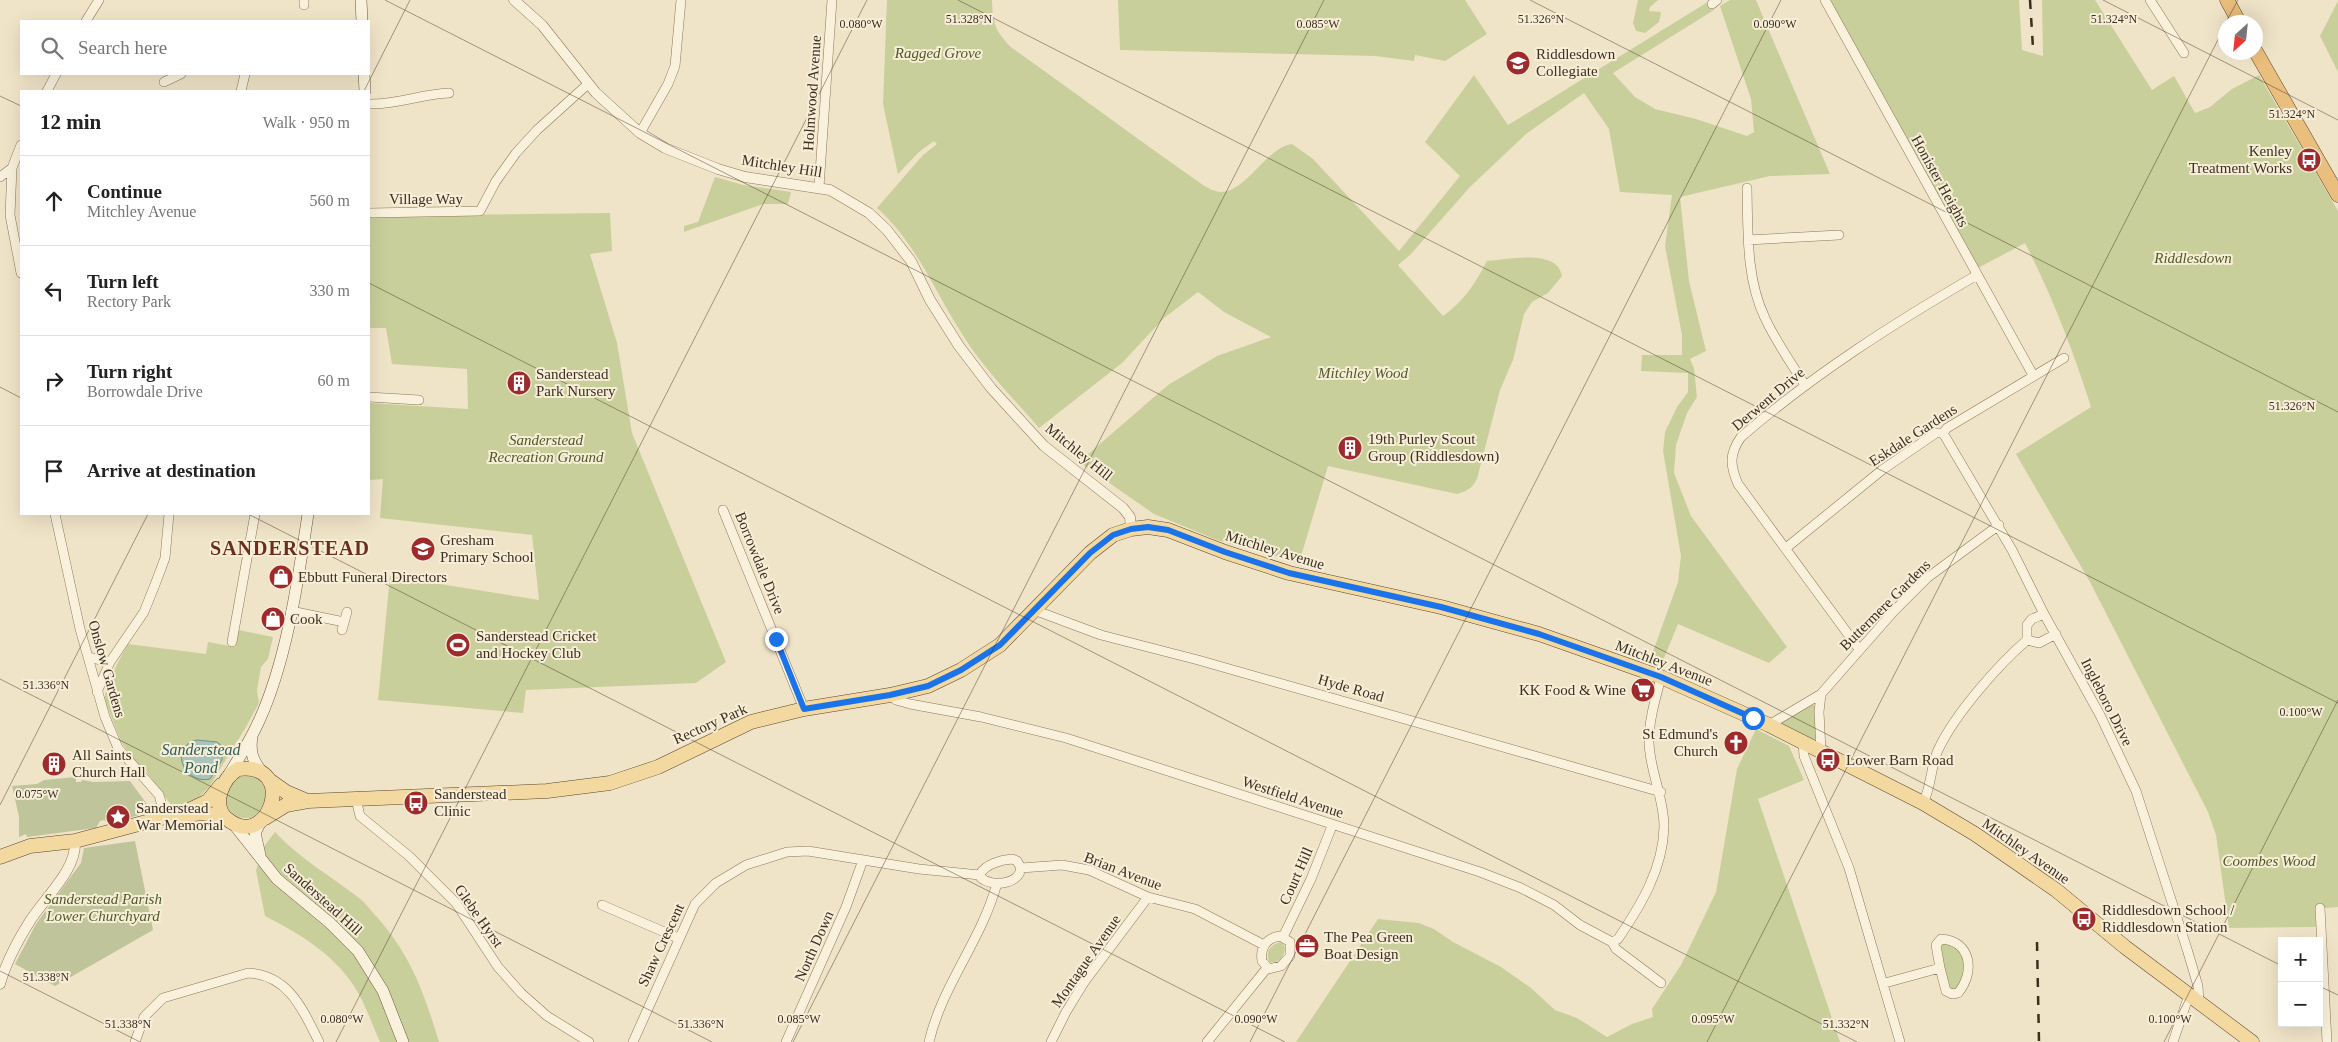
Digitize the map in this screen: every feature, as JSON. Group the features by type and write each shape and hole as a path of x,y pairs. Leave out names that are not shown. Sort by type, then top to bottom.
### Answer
{"highway":[{"path":"2225,2 2234,15"},
{"path":"2261,60 2338,195"}],"main road":[{"path":"361,0 362,20"},
{"path":"364,75 365,90"},
{"path":"0,857 30,846 75,842 171,816 208,801 226,778 253,733 277,672 291,611 308,515"},
{"name":"Mitchley Avenue","path":"1131,529 1148,527 1168,530 1225,552 1289,573 1441,607 1539,634 1661,677 1769,725 1923,803 2036,875 2125,947 2252,1042"},
{"name":"Rectory Park","path":"263,820 286,805 308,801 547,791 610,783 658,767 751,722 804,709 890,695 928,686 961,670 1000,645 1090,553 1113,535 1131,529"},
{"path":"171,816 203,813 247,825 263,820 272,805 273,788 251,754 253,733"},
{"path":"227,819 220,800 226,778 238,769 259,772 266,777"},
{"name":"Rectory Park","path":"266,777 286,792 308,801"},
{"name":"Sanderstead Hill","path":"227,819 241,832 261,861 277,879 330,923 358,951 382,991 404,1042"},
{"name":"Sanderstead Hill","path":"261,861 256,833 263,820"}],"street":[{"path":"87,20 100,0"},
{"name":"Mitchley Hill","path":"514,0 542,25 588,84 614,111 640,133 665,148 718,169 745,177 819,187 830,190 856,203 887,230 911,261 930,300 958,346 991,388 1044,446 1123,508 1130,517 1131,529"},
{"path":"640,133 668,84 675,66 681,0"},
{"name":"Holmwood Avenue","path":"819,187 832,0"},
{"name":"Honister Heights","path":"1825,0 2033,375"},
{"path":"2150,0 2184,53"},
{"path":"48,90 55,75"},
{"path":"164,82 179,75"},
{"path":"241,90 245,75"},
{"name":"Village Way","path":"370,213 471,213 482,209 496,181 516,154 537,130 588,84"},
{"path":"370,104 378,105 431,94 448,93"},
{"path":"20,148 12,168 10,215 20,268"},
{"path":"0,178 12,168"},
{"path":"1747,188 1750,262 1764,317 1805,385"},
{"path":"0,208 10,215"},
{"path":"1748,240 1839,235"},
{"name":"Derwent Drive","path":"1859,649 1738,484 1731,459 1741,437 1805,385 1920,308 1977,275"},
{"name":"Eskdale Gardens","path":"1786,548 1882,470 1936,433 1943,433 1947,428 2064,358"},
{"path":"370,397 419,400"},
{"name":"Ingleboro Drive","path":"1943,433 1999,525 2044,614 2100,715 2136,791 2193,967 2198,986 2194,999"},
{"name":"Borrowdale Drive","path":"723,510 804,709"},
{"name":"Onslow Gardens","path":"55,515 88,657 105,717 118,748 159,795 171,816"},
{"path":"98,692 110,662 144,612 164,558 169,515"},
{"path":"232,642 255,515"},
{"name":"Buttermere Gardens","path":"1769,725 1821,694 1859,649 1927,578 1999,525"},
{"name":"Hyde Road","path":"1034,610 1101,635 1198,660 1661,792"},
{"path":"291,611 343,626 346,612"},
{"path":"1923,803 1927,795 1931,768 1939,747 1958,718 1991,677 2027,640 2027,625 2032,619 2044,614"},
{"path":"2027,640 2039,643 2056,634"},
{"path":"88,657 110,662"},
{"path":"1612,942 1618,939 1629,923 1656,872 1662,849 1664,827 1661,792 1652,764 1649,740 1652,713 1661,677"},
{"path":"1821,694 1819,712 1821,750"},
{"name":"Westfield Avenue","path":"890,695 896,700 910,704 981,717 1066,738 1332,826 1435,856 1521,888 1554,905 1580,925 1612,942 1616,949 1661,983"},
{"path":"1803,741 1804,756 1849,868 1885,983 1900,1042"},
{"name":"Glebe Hyrst","path":"356,799 360,816 409,856 458,904 498,968 521,993 547,1016 584,1041"},
{"name":"Court Hill","path":"1283,937 1314,874 1332,826"},
{"path":"0,984 14,951 30,921 74,858 75,842"},
{"name":"Shaw Crescent","path":"633,1042 678,938 700,897 726,876 746,864 774,855 800,851 830,853 935,871 980,875"},
{"name":"North Down","path":"786,1042 846,907 863,860"},
{"name":"Brian Avenue","path":"980,875 988,867 1004,860 1016,860 1021,868 1058,865 1081,868 1102,875 1148,897 1195,909 1264,945"},
{"path":"980,875 982,880 997,884 1018,876 1021,868"},
{"path":"929,1042 938,1010 975,939 997,884"},
{"name":"Montague Avenue","path":"1051,1042 1066,1012 1085,981 1148,897"},
{"path":"602,905 678,938"},
{"path":"2320,908 2327,1042"},
{"path":"1274,937 1283,937 1291,946 1289,958 1278,968 1273,970 1267,968 1262,958 1264,945 1274,937"},
{"path":"1941,939 1949,939 1960,946 1970,966 1967,980 1958,993 1952,994 1946,991 1940,968 1936,945 1941,939"},
{"path":"1208,1042 1267,968"},
{"path":"1885,983 1940,968"},
{"path":"135,1042 144,1018 164,998 248,973 261,973 290,991 320,1042"},
{"path":"2173,1042 2194,999"}],"green space":[{"name":"Mitchley Wood","path":"887,0 992,0 993,15 998,32 1012,48 1214,191 1230,190 1239,185 1274,153 1292,144 1313,159 1399,251 1460,176 1425,142 1474,75 1508,125 1711,0 1714,10 1613,73 1635,97 1655,109 1696,119 1747,136 1754,132 1751,99 1720,6 1730,0 1756,0 1830,174 1770,176 1680,197 1689,281 1706,351 1690,359 1694,368 1697,397 1687,413 1676,445 1674,473 1691,516 1787,647 1769,663 1678,624 1662,663 1651,657 1678,582 1681,556 1663,451 1665,432 1677,407 1688,392 1688,373 1641,371 1642,355 1682,355 1682,335 1665,246 1672,195 1620,192 1609,129 1584,93 1526,134 1470,187 1410,255 1398,265 1443,316 1468,292 1487,261 1519,258 1542,259 1558,267 1562,276 1548,293 1532,302 1524,314 1513,360 1500,390 1477,479 1469,489 1457,494 1328,466 1299,563 1217,540 1154,514 1079,462 1168,385 1217,356 1271,337 1224,312 1198,292 1164,318 1122,363 1039,428 990,373 972,349 953,320 915,253 904,237 877,208 923,155 937,144 934,141 919,152 898,174 883,104"},
{"path":"1118,0 1465,0 1487,34 1445,61 1415,55 1414,61 1375,56 1120,50"},
{"path":"1638,0 1658,0 1650,7 1649,11 1661,12 1659,22 1645,33 1636,31 1633,23"},
{"name":"Riddlesdown","path":"1830,0 2019,0 2022,50 2043,56 2042,0 2095,0 2152,90 2174,76 2195,113 2210,107 2232,89 2259,75 2338,211 2338,907 2315,909 2316,927 2229,928 2216,835 2208,812 2090,582 2016,454 2091,407 2053,303 2025,243 1978,268"},
{"path":"2338,1 2338,72 2320,36"},
{"path":"715,177 743,185 791,192 788,204 763,204 684,232 684,226 698,222"},
{"name":"Sanderstead Recreation Ground","path":"610,213 612,251 590,254 617,343 632,433 726,662 696,683 526,690 523,713 378,700 390,576 539,600 532,535 380,518 383,479 370,480 370,403 468,409 467,369 392,364 386,328 370,328 370,216"},
{"path":"238,630 273,637 268,659 261,667 257,690 259,703 209,787 199,797 174,809 146,771 134,760 122,743 104,699 109,684 128,644 206,654 208,642 235,647"},
{"path":"1810,703 1815,706 1816,737 1814,740 1782,724 1783,721"},
{"path":"1756,729 1789,746 1804,780 1758,799 1840,1042 1296,1042 1378,919 1419,923 1434,929 1453,942 1501,967 1531,988 1555,1010 1577,1018 1607,1037 1632,1024 1653,1017 1652,1009 1681,965 1716,892 1737,769"},
{"path":"246,776 261,782 267,797 261,812 246,818 231,812 225,797 231,782"},
{"path":"76,777 76,782 81,782 82,780 93,782 130,781 152,811 109,824 104,820 100,821 96,828 27,837 26,834 19,837 19,817 12,786 37,784 44,780"},
{"path":"275,832 305,859 362,900 389,932 416,976 439,1042 380,1042 358,993 336,964 303,937 265,916 256,870 265,845"},
{"name":"Sanderstead Parish Lower Churchyard","path":"135,841 153,930 55,986 15,964 36,924 81,863 84,848"},
{"path":"1281,942 1285,947 1283,956 1279,961 1270,962 1268,952 1274,945"},
{"path":"1940,943 1951,943 1963,956 1967,970 1957,989 1950,990 1938,947"}],"water":[{"name":"Sanderstead Pond","path":"197,740 217,742 222,746 222,760 210,779 201,779 193,776 183,764 181,757 183,750 188,744"}],"railway":[{"path":"2030,0 2033,48"},
{"path":"2037,942 2039,1042"}],"place":[{"name":"Riddlesdown Collegiate","path":"1518,63"},
{"name":"Kenley Treatment Works","path":"2309,160"},
{"name":"Sanderstead Park Nursery","path":"519,383"},
{"name":"19th Purley Scout Group (Riddlesdown)","path":"1350,448"},
{"name":"Gresham Primary School","path":"423,549"},
{"name":"Ebbutt Funeral Directors","path":"281,577"},
{"name":"Cook","path":"273,619"},
{"name":"Sanderstead Cricket and Hockey Club","path":"458,645"},
{"name":"KK Food & Wine","path":"1643,690"},
{"name":"St Edmund's Church","path":"1736,743"},
{"name":"Lower Barn Road","path":"1828,760"},
{"name":"All Saints Church Hall","path":"54,764"},
{"name":"Sanderstead Clinic","path":"416,803"},
{"name":"Sanderstead War Memorial","path":"118,817"},
{"name":"Riddlesdown School / Riddlesdown Station","path":"2084,919"},
{"name":"The Pea Green Boat Design","path":"1307,946"}],"district":[{"name":"SANDERSTEAD","path":"290,548"}],"route":[{"path":"776,639 804,709 856,702 928,686 961,670 1000,645 1090,553 1113,535 1131,529 1148,527 1168,530 1225,552 1289,573 1414,600 1539,634 1661,677 1753,718"}],"park label":[{"name":"Ragged Grove","path":"938,53"},
{"name":"Coombes Wood","path":"2269,861"}]}
